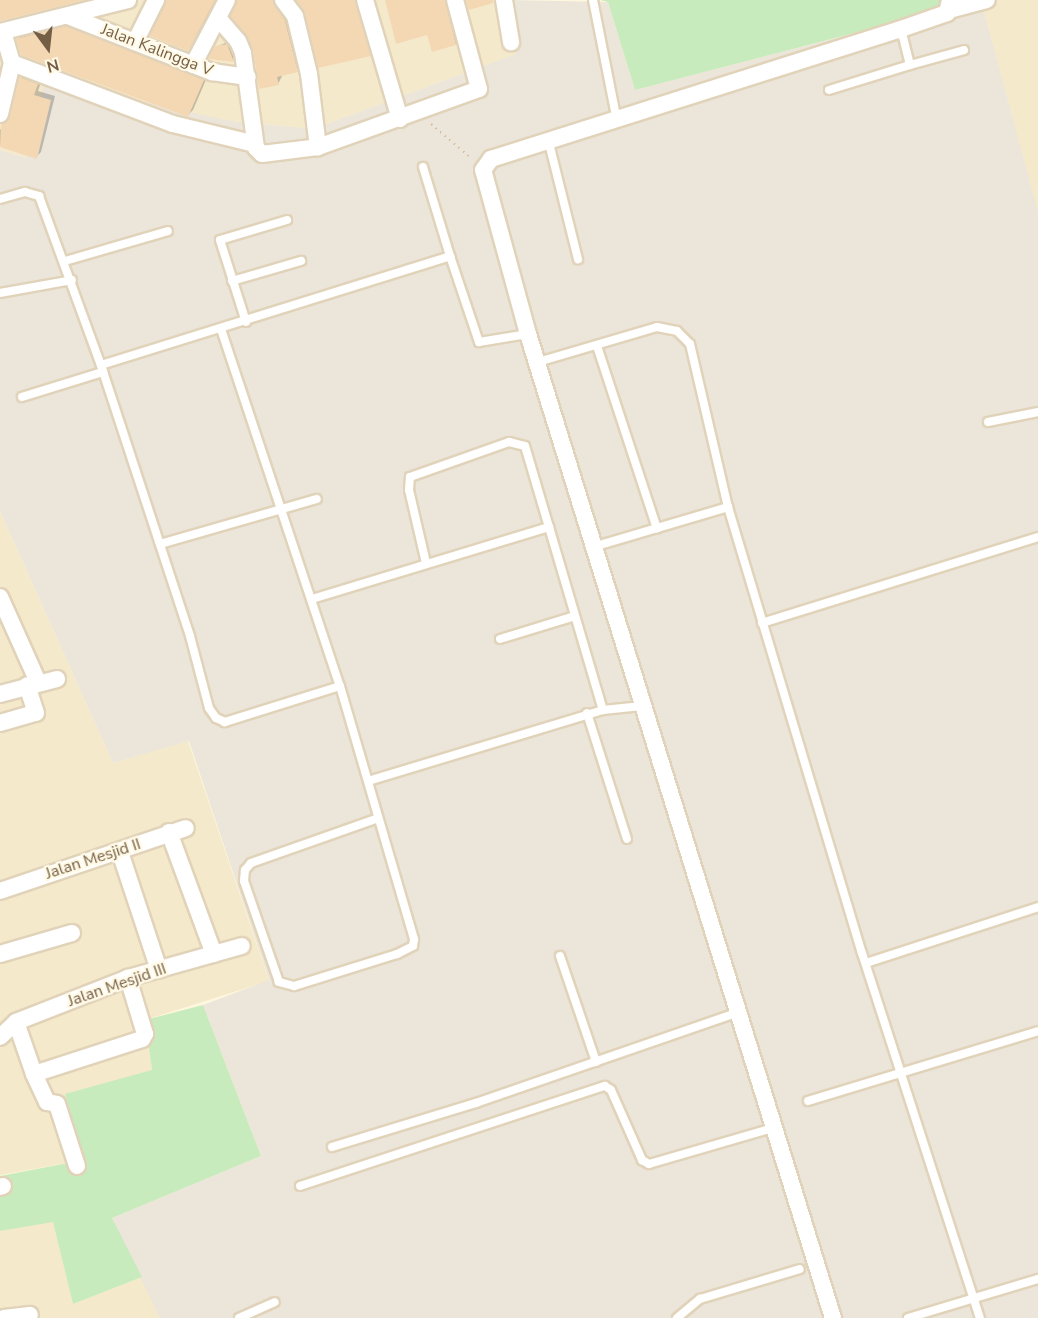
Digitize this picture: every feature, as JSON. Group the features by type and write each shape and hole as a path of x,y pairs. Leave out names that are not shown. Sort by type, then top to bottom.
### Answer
{"street":[{"path":"0,112 12,63 2,32 128,0"},
{"path":"135,42 156,0"},
{"path":"193,65 227,0"},
{"path":"283,0 295,16 309,74 318,147"},
{"path":"365,0 400,119"},
{"path":"218,18 240,43 248,77 255,144 257,152 262,154 318,147 479,89 479,82 455,0"},
{"path":"504,0 511,42"},
{"path":"833,1318 736,1013 528,334 485,180 486,165 507,154 549,143 902,29 949,5 987,0"},
{"name":"Jalan Kalingga V","path":"68,16 218,74 248,77"},
{"path":"12,63 173,124 255,144"},
{"path":"0,597 32,683 36,713 0,723"},
{"path":"0,694 32,683 57,679"},
{"name":"Jalan Mesjid II","path":"0,891 186,828"},
{"path":"169,832 214,954"},
{"path":"120,852 159,970"},
{"path":"0,954 72,933"},
{"name":"Jalan Mesjid III","path":"0,1037 16,1022 128,978 242,946"},
{"path":"34,1074 145,1037 128,978"},
{"path":"16,1022 34,1074 47,1102 57,1104 77,1166"},
{"path":"2,1318 30,1314"}],"lane":[{"path":"593,0 617,121"},
{"path":"902,29 910,65"},
{"path":"829,90 964,50"},
{"path":"549,143 578,259"},
{"path":"423,167 479,342 528,334"},
{"path":"0,200 25,192 39,196 72,280 102,368 160,544 204,692 216,718 235,721 340,686"},
{"path":"246,322 220,240 287,220"},
{"path":"65,261 168,231"},
{"path":"22,397 102,368 450,256"},
{"path":"232,282 301,261"},
{"path":"0,293 72,280"},
{"path":"538,362 657,327 684,336 690,344 728,507 762,623 866,963 981,1318"},
{"path":"221,330 284,508 340,686 368,782 376,819 410,918 413,946 294,986 279,982 244,881 245,870 251,863 376,819"},
{"path":"597,346 657,528"},
{"path":"988,422 1038,412"},
{"path":"426,563 408,490 410,477 509,442 525,446 603,710"},
{"path":"160,544 317,499"},
{"path":"593,547 728,507"},
{"path":"312,599 549,527"},
{"path":"762,623 1038,537"},
{"path":"500,639 575,616"},
{"path":"368,782 587,713 642,706"},
{"path":"587,713 627,839"},
{"path":"866,963 1038,907"},
{"path":"560,956 596,1062"},
{"path":"332,1147 596,1062 736,1013"},
{"path":"808,1101 1038,1031"},
{"path":"300,1186 605,1086 611,1090 642,1160 649,1164 772,1128"},
{"path":"677,1318 700,1299 800,1269"},
{"path":"908,1318 1038,1279"},
{"path":"239,1318 275,1302"}],"path":[{"path":"422,111 449,142 468,157 486,165"}],"shaded area":[{"path":"0,0 507,0 517,54 313,129 231,121 26,158 0,150"},
{"path":"507,0 608,2 635,90 981,0 1038,212 1038,1318 160,1318 112,1218 261,1156 203,1005 269,980 189,741 113,763 0,511 0,150 26,158 45,81 231,121 313,129 516,54"},
{"path":"981,0 1038,0 1038,212 1037,210"},
{"path":"0,511 113,763 188,741 269,981 145,1020 152,1070 84,1160 0,1175"},
{"path":"53,1221 73,1304 142,1277 160,1318 0,1318 0,1231"}],"green space":[{"path":"600,0 981,0 635,90 608,2"},
{"path":"203,1005 261,1156 112,1218 142,1277 73,1304 53,1222 0,1231 0,1176 84,1160 65,1094 152,1070 145,1020"}],"building":[{"path":"0,0 85,0 0,21"},
{"path":"166,0 215,0 188,51 150,36"},
{"path":"237,0 273,0 285,21 298,72 277,77 279,85 259,89 253,49 230,16"},
{"path":"296,0 355,0 371,56 318,68 305,14"},
{"path":"385,0 445,0 456,45 432,52 427,35 396,44"},
{"path":"466,0 493,0 493,3 469,10"},
{"path":"66,26 204,80 188,117 21,55 16,39"},
{"path":"227,44 234,62 208,59 215,46"},
{"path":"19,77 38,84 34,95 51,100 37,159 0,147 1,124 10,117"}]}
